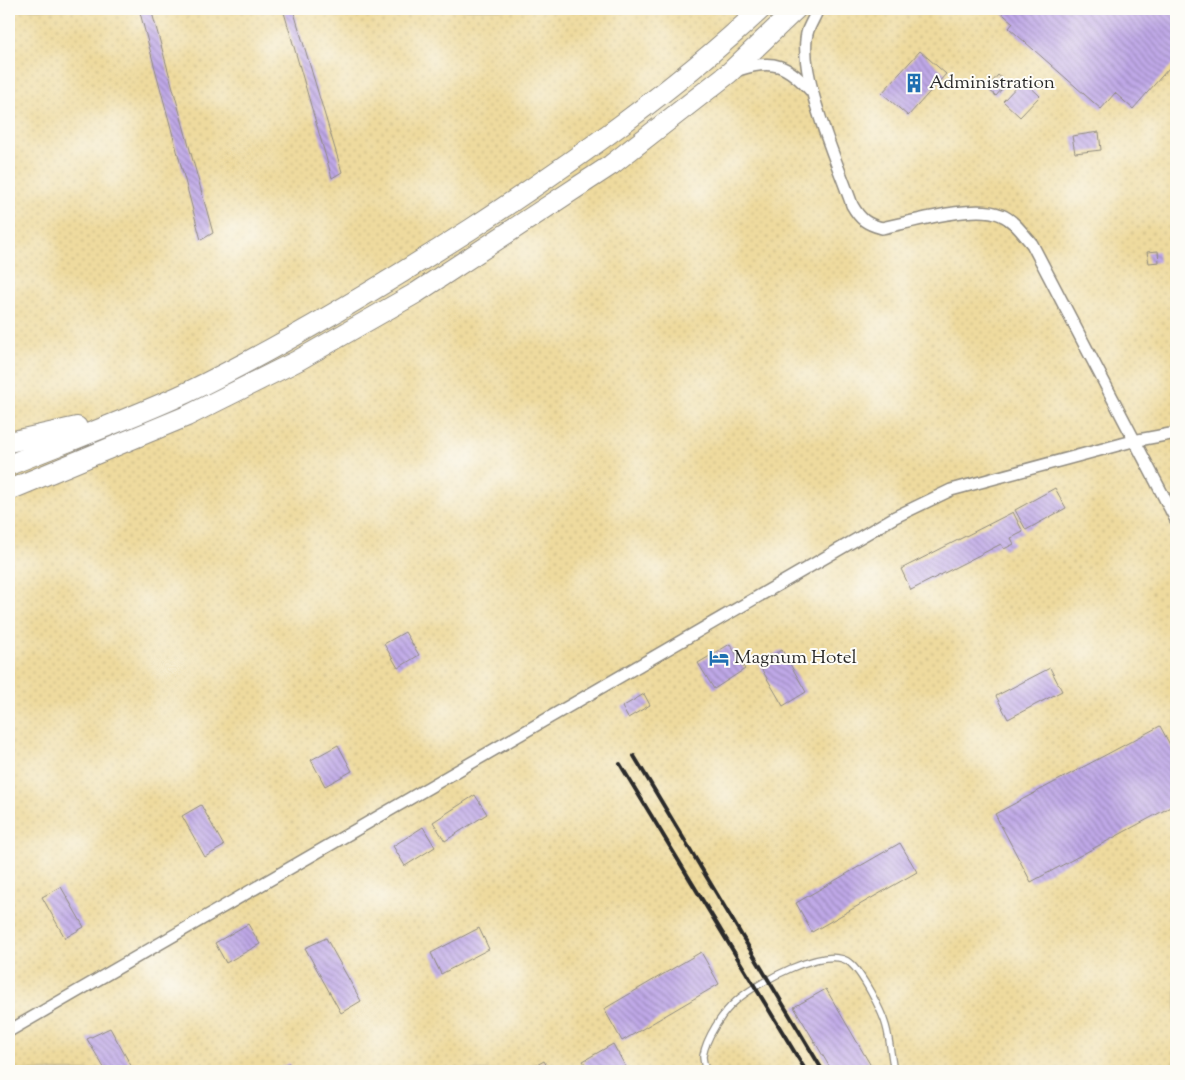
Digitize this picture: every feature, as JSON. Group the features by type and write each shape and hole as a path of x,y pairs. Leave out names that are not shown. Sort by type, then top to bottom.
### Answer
{"highway":[{"path":"9,465 185,393 291,338 392,279 529,191 631,118 672,87 761,9"},
{"path":"9,490 187,416 297,361 416,293 611,165 729,73 796,9"},
{"path":"631,118 646,138"},
{"path":"9,442 130,415"}],"street":[{"path":"818,9 808,31 806,58 812,92 852,205 859,217 869,224 882,228 983,210 1002,215 1018,227 1032,244 1133,441 1176,520"},
{"path":"729,73 759,63 781,65 797,75 812,92"},
{"path":"9,1031 895,517 951,490 1133,441 1176,433"}],"lane":[{"path":"706,1071 703,1057 710,1039 724,1014 736,1000 789,968 820,959 840,958 850,962 863,980 886,1025 894,1071"}],"sand":[{"path":"9,9 1176,9 1176,1071 9,1071"}],"building":[{"path":"139,9 151,9 213,233 201,240"},
{"path":"283,9 293,9 342,172 332,178"},
{"path":"997,9 1176,9 1176,60 1133,109 1115,93 1101,109 1009,28 1013,23"},
{"name":"Administration","path":"920,51 946,74 908,116 882,93"},
{"path":"998,75 1007,83 996,96 987,88"},
{"path":"1023,80 1040,96 1020,117 1003,101"},
{"path":"1099,132 1101,150 1075,153 1072,136"},
{"path":"1158,251 1159,262 1149,263 1147,252"},
{"path":"1055,488 1066,508 1026,530 1015,510"},
{"path":"1013,512 1023,532 1011,538 1014,544 1004,549 1001,544 911,590 901,569"},
{"path":"405,632 419,655 398,668 384,644"},
{"path":"730,644 745,669 714,689 698,663"},
{"path":"782,650 806,692 783,706 758,663"},
{"path":"1050,668 1062,691 1008,719 996,696"},
{"path":"644,694 650,705 628,718 622,707"},
{"path":"1160,726 1176,756 1176,804 1031,882 995,814"},
{"path":"338,745 352,771 325,786 311,760"},
{"path":"475,795 487,814 445,841 433,822"},
{"path":"201,805 224,846 205,857 182,816"},
{"path":"423,827 435,847 405,866 393,846"},
{"path":"900,843 917,872 812,932 796,903"},
{"path":"61,887 84,927 65,938 42,897"},
{"path":"248,924 260,944 226,963 215,943"},
{"path":"479,928 489,949 441,974 431,953"},
{"path":"326,938 361,1001 341,1013 305,948"},
{"path":"701,952 719,984 622,1041 604,1009"},
{"path":"826,989 874,1071 832,1071 794,1007"},
{"path":"110,1028 134,1071 106,1071 87,1039"},
{"path":"613,1044 628,1071 589,1071 583,1061"},
{"path":"544,1061 550,1071 526,1071"},
{"path":"289,1063 294,1071 274,1071"}],"railway":[{"path":"634,756 823,1071"},
{"path":"620,764 806,1071"}],"place":[{"name":"Administration","path":"914,83"},
{"name":"Magnum Hotel","path":"719,658"}]}
